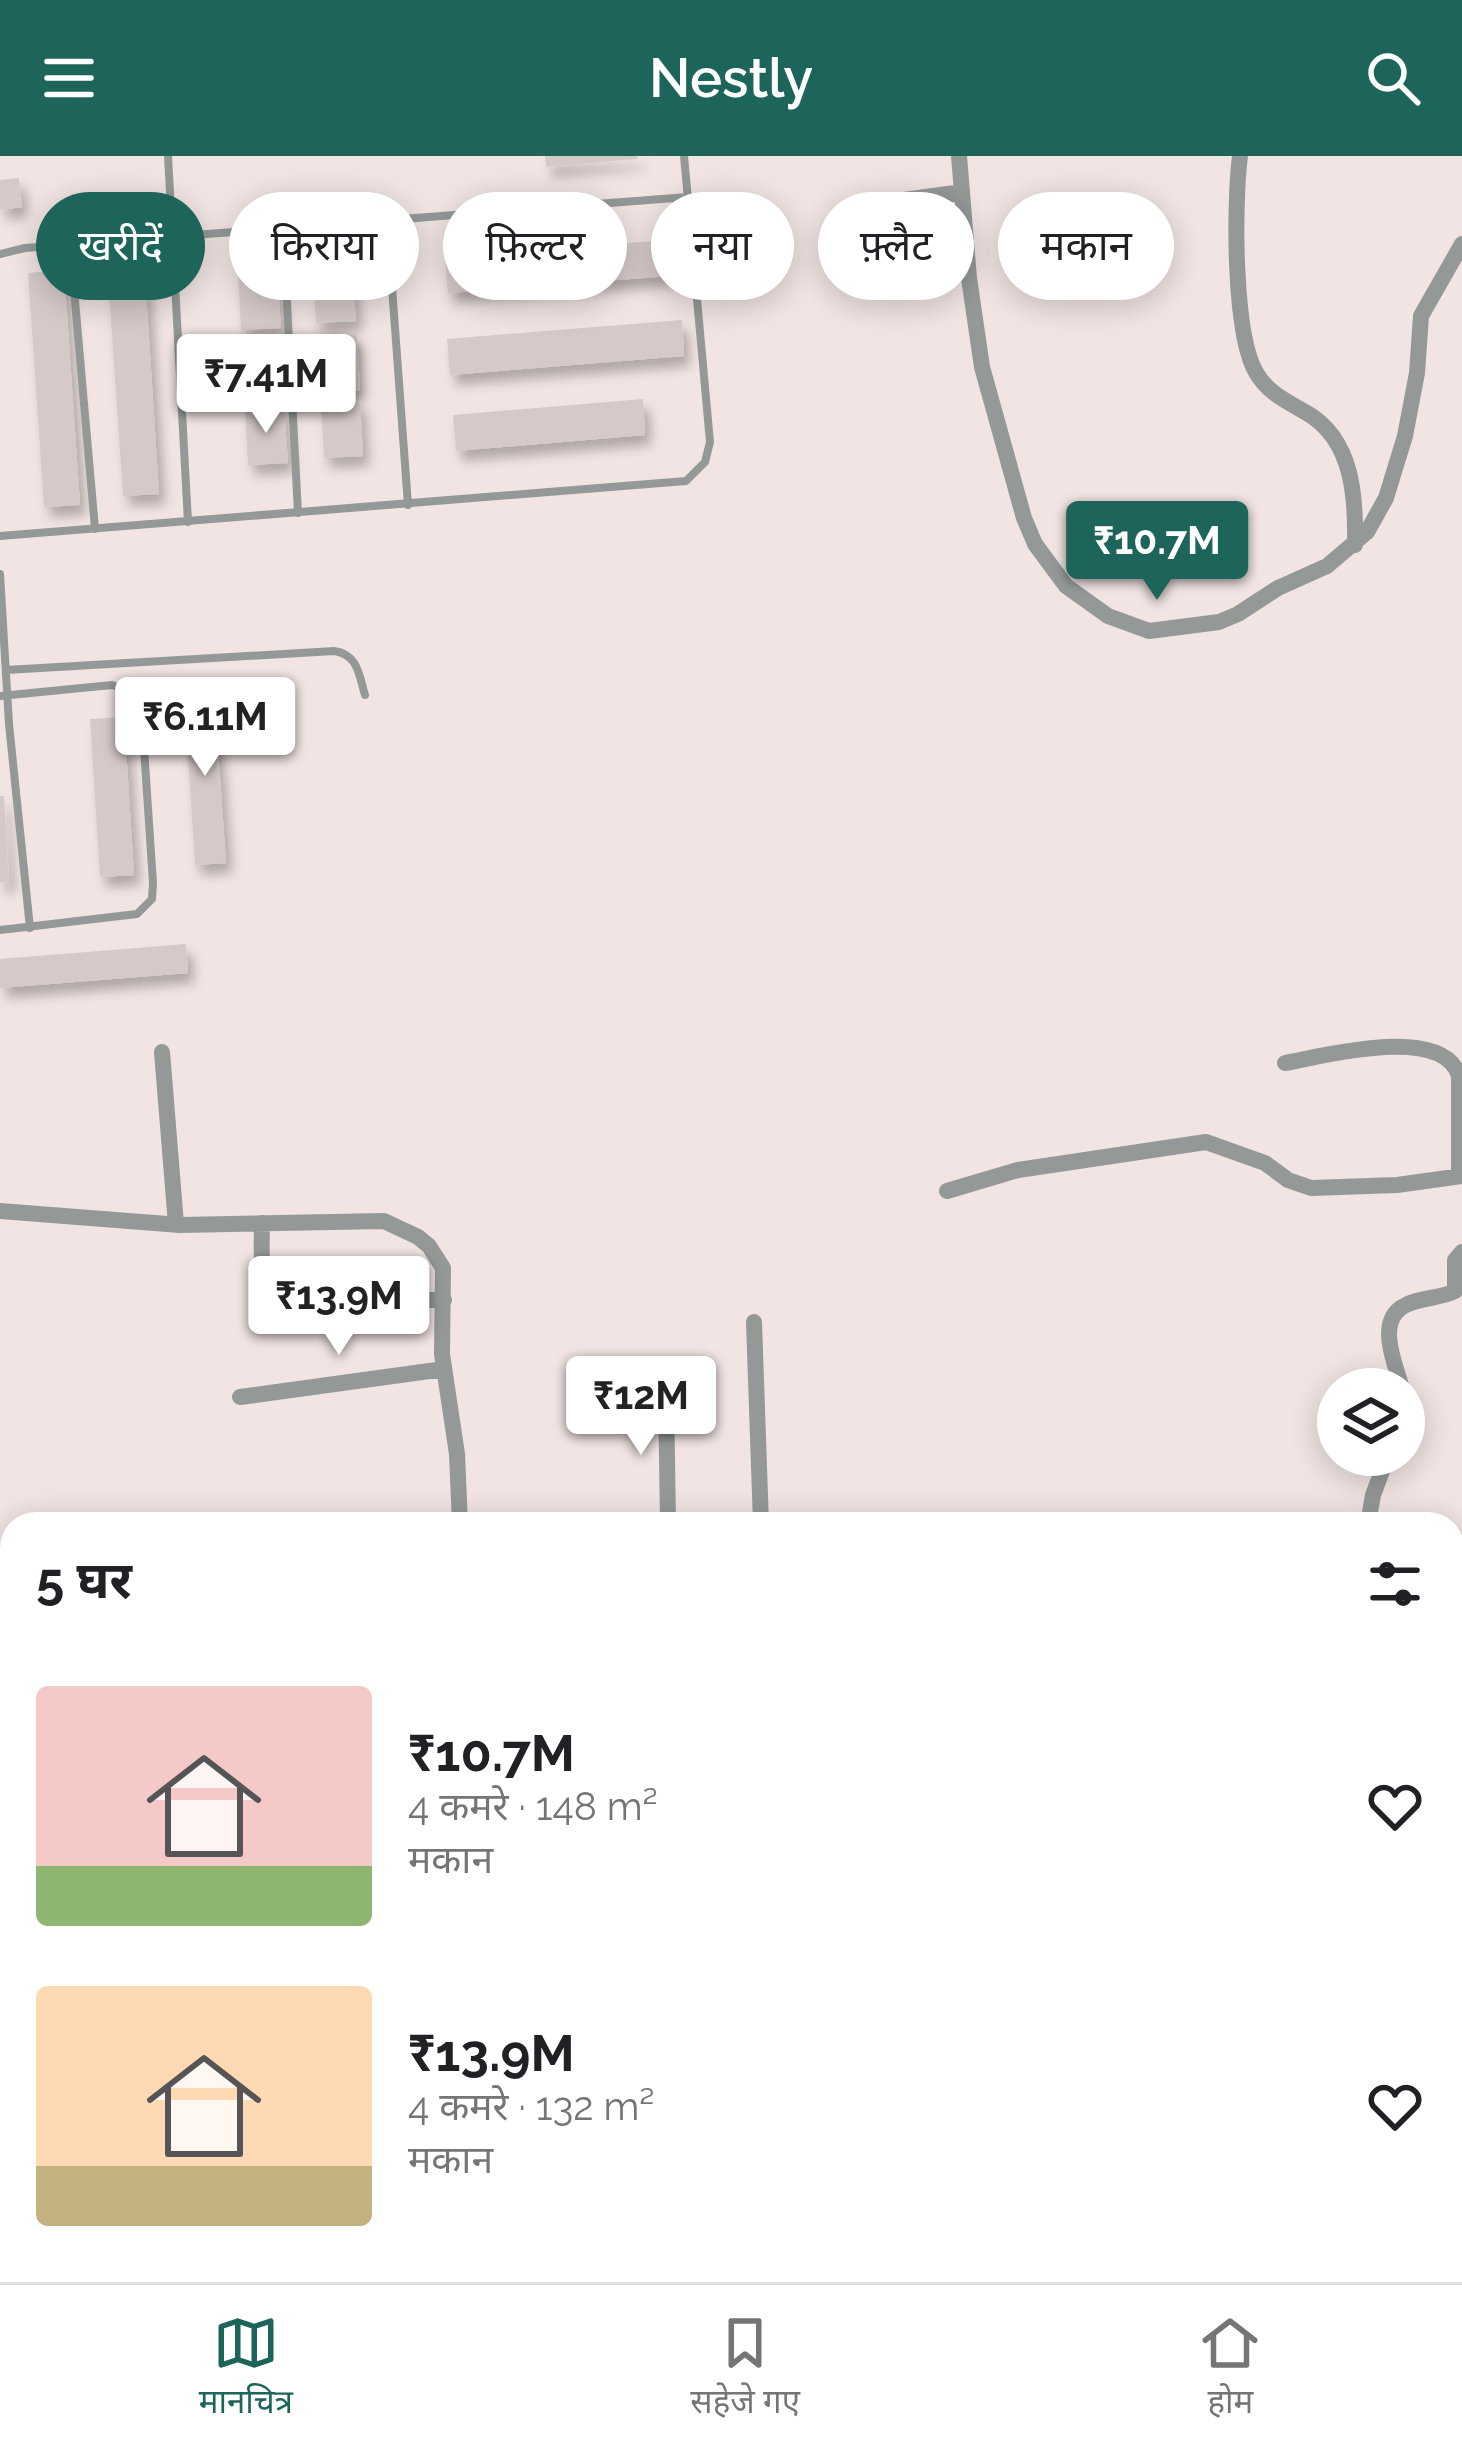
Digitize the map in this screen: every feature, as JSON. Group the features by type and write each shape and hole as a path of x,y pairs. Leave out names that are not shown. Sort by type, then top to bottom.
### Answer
{"street":[{"path":"959,156 962,192"},
{"path":"1240,156 1242,317 1250,362 1271,392 1313,416 1338,446 1354,490 1355,545"},
{"path":"973,300 982,367 1024,518 1048,565 1090,604 1149,631 1219,622 1328,566 1355,545 1378,517 1396,471 1418,373 1421,316 1462,244"},
{"path":"947,1192 1018,1170 1205,1142 1265,1162 1288,1180 1311,1188 1397,1185 1461,1176 1459,1076 1457,1067 1441,1053 1415,1046 1285,1063"},
{"path":"162,1052 176,1224"},
{"path":"0,1211 176,1224 384,1221 429,1246 440,1261 445,1300 444,1369 457,1454 459,1512"},
{"path":"262,1223 263,1274 275,1300 445,1300"},
{"path":"1396,1368 1390,1326 1405,1305 1455,1291 1455,1260 1462,1252"},
{"path":"754,1322 761,1512"},
{"path":"241,1397 444,1369"},
{"path":"666,1392 668,1512"},
{"path":"1370,1512 1380,1476"}],"lane":[{"path":"168,156 169,192"},
{"path":"684,156 688,192"},
{"path":"419,217 651,200"},
{"path":"0,254 36,247"},
{"path":"75,300 95,529"},
{"path":"175,300 188,522"},
{"path":"287,300 298,513"},
{"path":"393,300 408,505"},
{"path":"0,536 672,484 697,473 710,442 697,300"},
{"path":"0,574 4,696 30,928"},
{"path":"6,670 334,651 351,657 365,695"},
{"path":"0,931 136,914 152,899 142,718 136,698 112,685 4,696"}],"building":[{"path":"545,156 637,156 637,159 546,167"},
{"path":"19,178 22,207 0,210 0,180"},
{"path":"651,241 651,277 627,279 627,243"},
{"path":"36,272 36,300 66,300 80,505 44,507 28,273"},
{"path":"110,300 147,300 159,494 123,496"},
{"path":"239,300 279,300 281,328 241,330"},
{"path":"315,300 354,300 356,321 316,323"},
{"path":"682,320 684,356 450,375 447,339"},
{"path":"357,334 360,390 320,393 317,337"},
{"path":"282,341 285,396 245,399 242,343"},
{"path":"643,399 645,435 456,451 453,415"},
{"path":"360,400 363,456 324,458 321,402"},
{"path":"284,407 288,463 248,465 245,409"},
{"path":"214,692 226,863 195,865 184,694"},
{"path":"124,717 134,875 100,877 90,719"},
{"path":"0,796 4,796 9,882 0,883"},
{"path":"186,944 188,973 0,988 0,959"}]}
